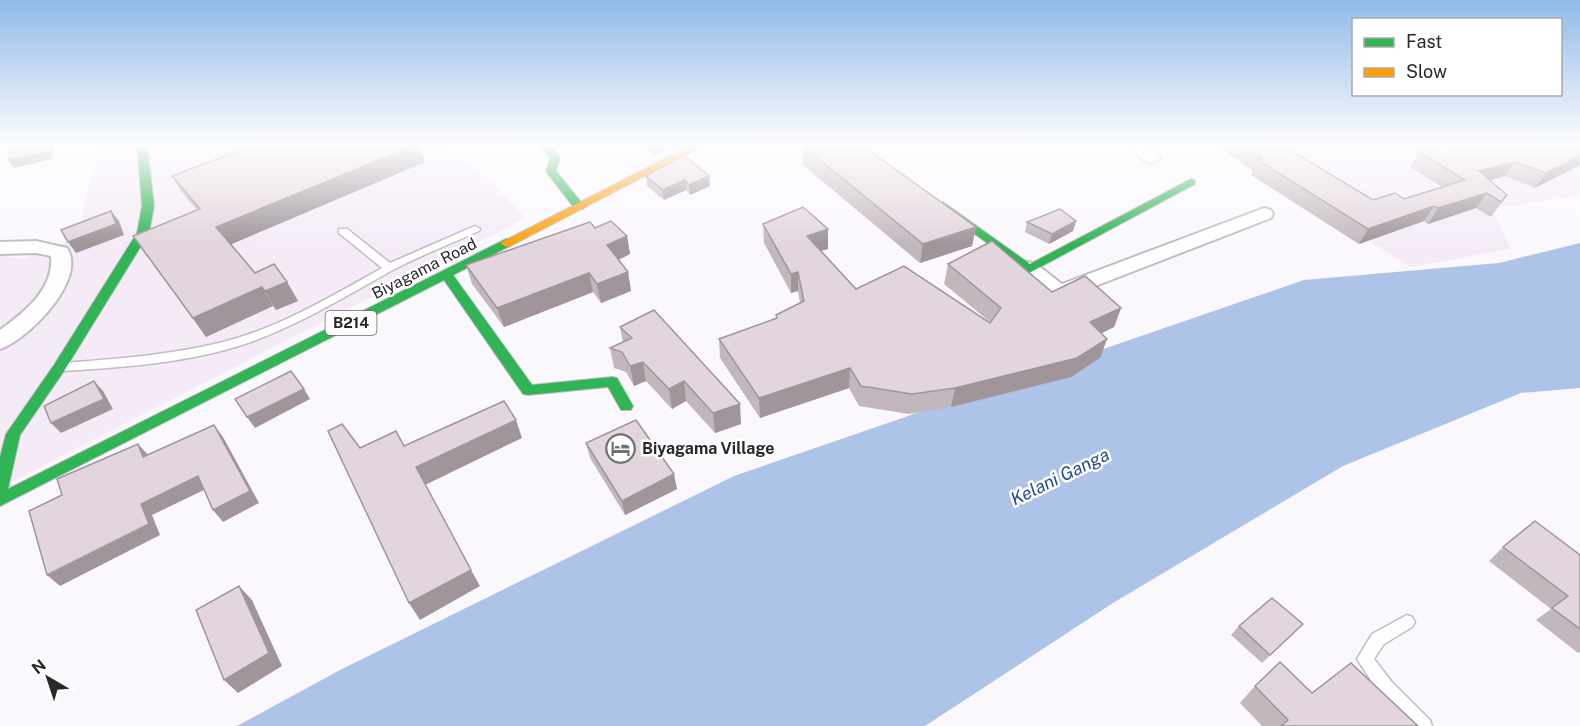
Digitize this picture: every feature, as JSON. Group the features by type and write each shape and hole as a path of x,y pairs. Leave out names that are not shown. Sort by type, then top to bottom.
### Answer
{"street":[{"path":"0,489 13,434 59,368 143,233 148,206 145,178"},
{"path":"556,178 579,207"},
{"name":"Biyagama Road","path":"0,500 635,178"},
{"path":"1026,267 1029,269 1191,182"},
{"path":"931,198 1059,293 1263,214"},
{"path":"0,248 36,247 60,252 62,261 55,288 0,341"},
{"path":"447,275 528,390 612,382 626,405"}],"lane":[{"path":"59,368 124,363 225,345 276,327 389,268 475,229"},
{"path":"343,231 389,268"},
{"path":"1407,622 1378,639 1365,659 1385,687 1424,726"}],"shaded area":[{"path":"91,178 486,178 525,218 0,488 0,255 23,259 77,237"},
{"path":"1271,178 1580,178 1580,195 1492,209 1511,249 1410,267"}],"water":[{"name":"Kelani Ganga","path":"1580,243 1580,388 1521,393 1343,466 1113,603 925,726 237,726 340,670 734,476 1304,280 1499,263"}],"building":[{"path":"174,178 336,178 216,227 255,273 274,264 287,282 265,291 262,287 193,318 133,236 200,209"},
{"path":"648,178 705,178 689,185 685,180 663,190"},
{"path":"842,178 907,178 976,227 923,244"},
{"path":"1287,178 1336,178 1373,200 1395,193 1404,199 1465,180 1462,178 1487,178 1507,195 1501,202 1487,193 1438,208 1434,206 1368,229"},
{"path":"803,207 828,229 807,236 856,289 904,266 990,323 1001,308 948,264 992,241 1052,292 1085,276 1121,308 1090,322 1107,339 1077,358 955,388 912,394 861,386 850,368 759,398 719,339 777,318 776,315 804,301 798,272 791,274 763,224"},
{"path":"1060,209 1076,221 1052,234 1027,222"},
{"path":"111,211 116,224 68,242 61,230"},
{"path":"611,221 627,236 607,245 628,272 597,284 589,273 497,308 466,265 590,222 595,228"},
{"path":"654,310 740,404 713,413 684,381 669,389 643,362 630,366 622,352 610,348 632,338 620,327"},
{"path":"291,371 304,389 247,417 235,399"},
{"path":"94,381 104,399 51,423 44,406"},
{"path":"504,401 516,420 416,467 471,570 409,603 328,431 342,424 360,448 396,431 404,446"},
{"path":"636,420 674,474 622,501 586,443"},
{"path":"214,425 250,491 213,510 198,476 141,504 149,524 47,575 29,511 62,495 57,479 138,444 143,457"},
{"path":"1535,521 1580,555 1580,629 1552,608 1568,596 1503,547"},
{"path":"239,586 269,653 224,680 196,610"},
{"path":"1272,598 1303,624 1270,655 1239,626"},
{"path":"1280,662 1312,693 1351,663 1418,726 1281,726 1288,720 1255,686"}],"traffic: fast":[{"path":"0,489 13,434 59,368 143,233 148,206 145,178"},
{"path":"556,178 579,207"},
{"path":"939,204 1029,269 1191,182"},
{"path":"0,500 506,243"},
{"path":"447,275 528,390 612,382 626,406"}],"traffic: slow":[{"path":"506,243 634,178"}],"place":[{"name":"Biyagama Village","path":"621,448"}]}
